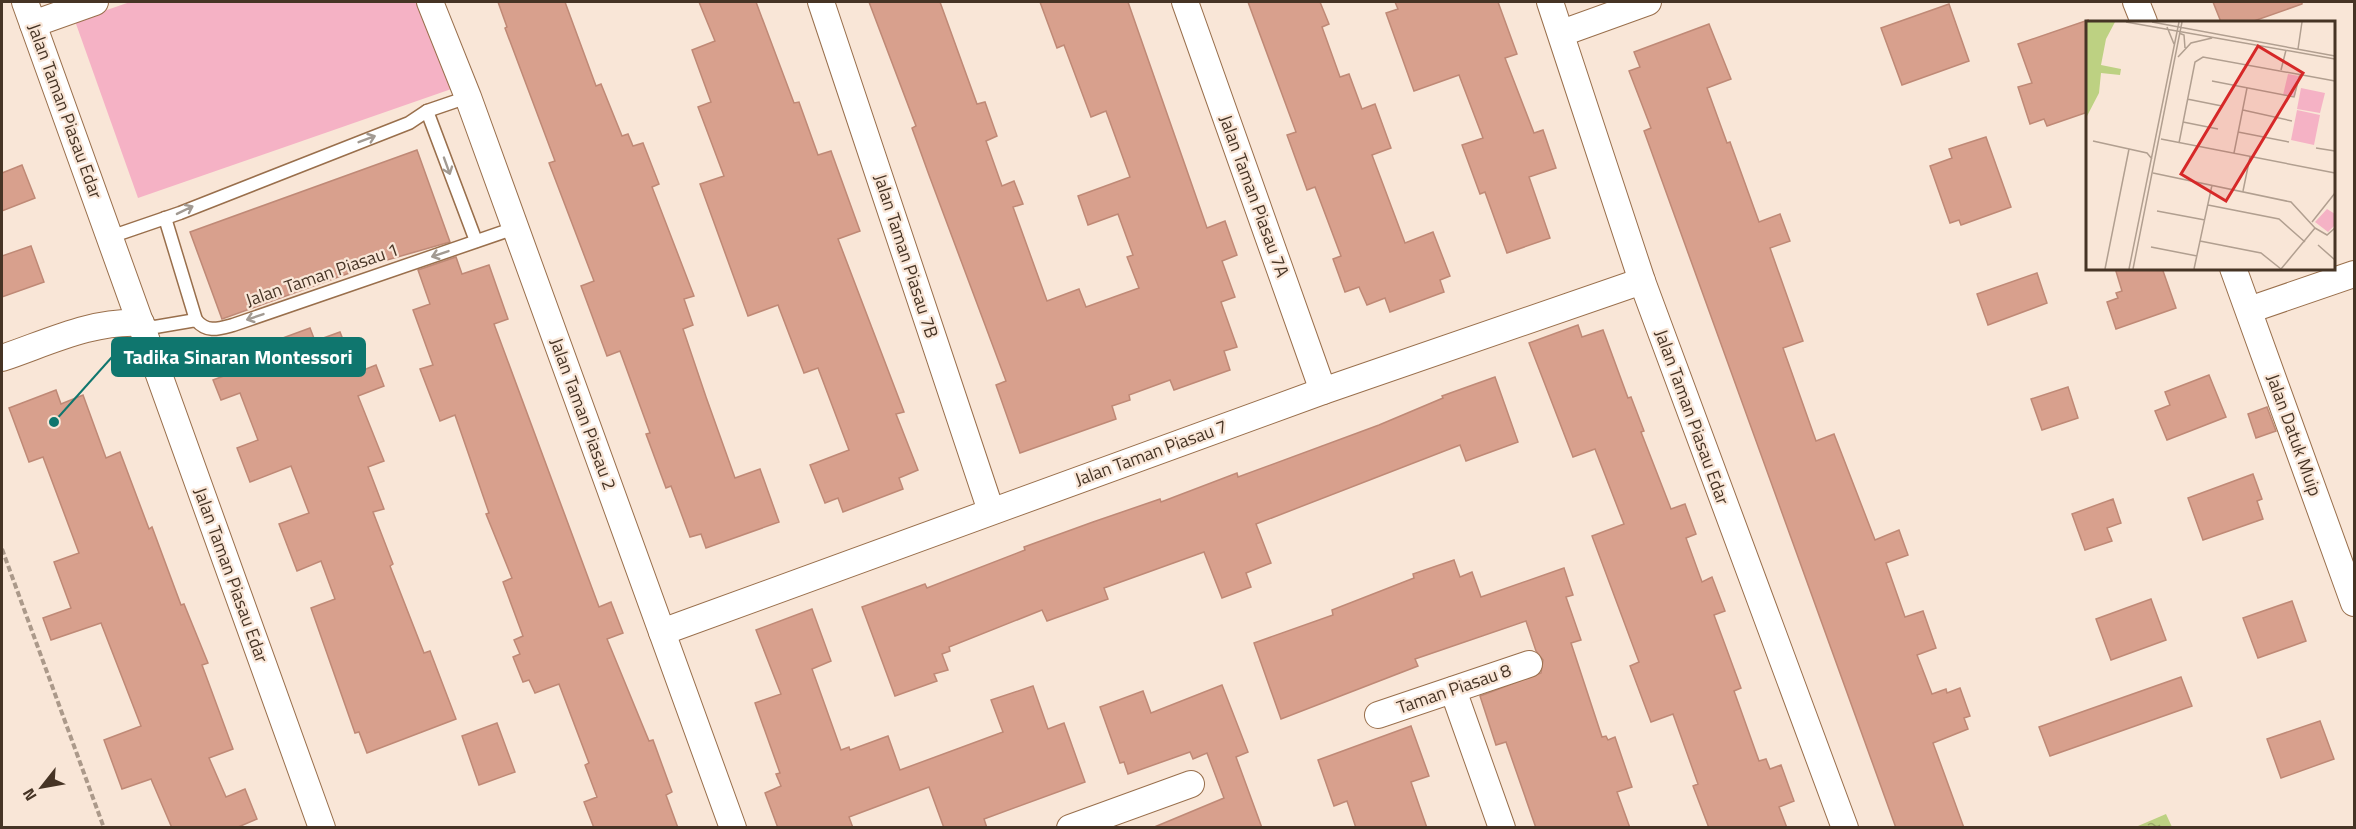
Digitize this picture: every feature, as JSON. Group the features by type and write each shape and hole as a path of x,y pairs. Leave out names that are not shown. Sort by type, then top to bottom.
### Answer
{"street":[{"path":"29,13 95,2"},
{"name":"Jalan Taman Piasau 2","path":"430,2 468,97 733,828"},
{"name":"Jalan Taman Piasau 7B","path":"821,2 991,511"},
{"name":"Jalan Taman Piasau 7A","path":"1185,2 1323,391"},
{"name":"Jalan Taman Piasau Edar","path":"1550,2 1642,282 1845,828"},
{"path":"1562,33 1648,2"},
{"path":"2136,2 2144,21"},
{"name":"Jalan Taman Piasau Edar","path":"29,13 322,828"},
{"name":"Jalan Datuk Muip","path":"2234,270 2355,603"},
{"path":"2249,310 2355,274"},
{"name":"Jalan Taman Piasau 7","path":"662,632 1323,391 1642,282"},
{"path":"2,358 94,327 118,322 141,323"},
{"name":"Taman Piasau 8","path":"1378,715 1529,664"},
{"path":"1453,690 1502,828"},
{"path":"1070,828 1106,822 1191,784"}],"lane":[{"path":"110,237 165,218 409,123 427,111 468,97"},
{"path":"427,111 476,241"},
{"path":"165,218 196,320"},
{"name":"Jalan Taman Piasau 1","path":"141,323 155,327 196,320 203,328 214,330 515,228"}],"path":[{"path":"2,549 105,828"}],"shaded area":[{"path":"130,2 431,2 460,86 138,198 75,21"}],"water":[{"path":"2166,814 2172,827 2138,826"}],"building":[{"path":"498,2 565,2 596,86 601,84 622,136 628,134 633,146 643,143 659,184 652,187 694,296 684,299 693,325 683,329 735,478 760,469 779,522 706,548 701,534 690,537 671,486 666,488 646,434 650,433 620,351 607,356 581,286 594,281 549,163 555,161 505,28 507,27"},
{"path":"699,2 756,2 794,103 799,102 818,155 831,151 860,231 838,239 904,412 896,414 918,470 899,478 903,489 843,512 838,498 825,503 810,465 849,450 818,368 804,373 778,305 748,316 700,184 724,176 698,107 711,102 692,50 715,41"},
{"path":"869,2 940,2 977,104 985,102 997,136 986,141 1002,186 1014,181 1023,204 1013,207 1047,301 1079,289 1086,307 1139,288 1127,257 1133,255 1118,214 1088,225 1078,196 1130,177 1106,111 1091,117 1064,45 1057,48 1040,2 1128,2 1207,228 1225,221 1237,255 1222,261 1235,297 1221,302 1237,347 1224,351 1230,370 1174,390 1170,380 1129,395 1130,400 1112,406 1116,419 1020,453 996,385 1006,381 912,128 916,126"},
{"path":"1248,2 1320,2 1329,24 1322,27 1340,77 1349,74 1362,109 1375,104 1391,148 1372,155 1405,243 1433,232 1450,276 1440,280 1444,292 1390,312 1385,298 1367,305 1359,287 1345,292 1333,259 1341,256 1315,187 1307,190 1287,135 1296,132"},
{"path":"1395,2 1498,2 1517,54 1505,58 1534,133 1543,130 1556,168 1529,177 1550,238 1507,253 1485,192 1480,194 1462,145 1483,138 1459,75 1414,91 1386,13 1398,9"},
{"path":"2213,2 2302,2 2302,4 2254,21 2221,21"},
{"path":"1949,4 1969,61 1902,85 1881,28"},
{"path":"2088,20 2086,21 2086,113 2047,126 2044,119 2030,124 2018,87 2032,83 2018,44"},
{"path":"1709,24 1731,79 1707,88 1727,143 1730,142 1759,222 1780,214 1790,241 1770,248 1803,341 1783,348 1816,441 1834,434 1875,540 1899,530 1908,555 1886,563 1905,617 1923,611 1936,648 1917,655 1932,694 1946,689 1947,693 1960,688 1970,716 1964,718 1968,729 1933,743 1964,828 1896,828 1644,131 1651,128 1629,71 1640,67 1634,52"},
{"path":"1986,137 2011,207 1961,225 1959,220 1950,223 1930,166 1952,158 1949,149"},
{"path":"417,150 450,242 380,262 222,319 190,232"},
{"path":"22,165 35,198 2,211 2,173"},
{"path":"31,246 44,282 2,297 2,256"},
{"path":"456,257 462,274 489,265 508,319 494,324 599,607 611,602 623,633 607,639 649,741 653,740 672,792 666,795 678,828 594,828 584,802 597,797 585,765 589,763 559,684 535,693 529,680 523,682 513,657 520,654 514,640 523,636 503,582 512,578 486,514 489,513 455,415 440,421 420,369 433,365 413,310 430,304 418,270"},
{"path":"2116,270 2163,270 2176,308 2116,329 2107,302 2118,298 2116,293 2122,291"},
{"path":"2037,273 2047,303 1988,325 1977,294"},
{"path":"1578,325 1582,337 1603,330 1628,398 1631,397 1644,431 1641,432 1671,509 1685,504 1696,534 1686,538 1702,582 1712,577 1725,611 1714,615 1741,688 1734,691 1759,761 1766,759 1770,769 1781,765 1794,801 1779,807 1787,828 1709,828 1693,786 1698,784 1673,714 1651,722 1630,666 1639,662 1592,536 1624,524 1595,449 1573,457 1529,343"},
{"path":"310,328 315,341 340,332 356,373 376,365 384,386 358,396 384,461 368,467 384,509 373,512 393,564 390,566 424,653 430,651 456,719 367,753 359,732 355,733 311,608 335,599 321,561 297,571 279,524 309,513 291,466 250,482 237,448 258,440 240,393 221,400 213,380 253,365 247,351"},
{"path":"2209,375 2226,417 2167,440 2155,411 2170,405 2165,392"},
{"path":"1495,377 1518,442 1466,461 1460,445 1256,524 1271,563 1246,573 1251,587 1222,598 1204,552 1104,588 1108,599 1047,621 1042,610 949,647 950,651 942,654 948,670 934,674 937,681 895,696 862,607 925,584 927,588 1025,550 1024,547 1093,522 1160,499 1161,502 1237,473 1238,477 1379,425 1443,398 1442,396"},
{"path":"2068,387 2078,418 2042,430 2031,399"},
{"path":"56,390 61,404 83,395 106,458 120,452 149,529 152,527 181,605 184,604 208,663 202,665 233,749 209,758 226,797 245,789 257,819 236,828 172,828 151,779 122,789 104,740 141,726 101,623 51,640 43,618 71,608 54,562 79,553 43,457 29,462 9,408"},
{"path":"2267,407 2276,431 2256,438 2248,414"},
{"path":"2253,474 2262,499 2257,501 2263,519 2203,540 2188,498"},
{"path":"2113,499 2121,523 2107,528 2112,541 2085,550 2072,514"},
{"path":"1454,560 1460,577 1472,572 1481,597 1564,568 1573,595 1566,597 1581,640 1571,643 1602,737 1606,736 1608,740 1615,737 1632,787 1617,792 1630,828 1536,828 1506,742 1496,745 1480,696 1541,673 1543,660 1536,651 1526,621 1415,659 1418,666 1281,719 1254,643 1333,615 1332,610 1414,578 1413,574"},
{"path":"2151,599 2166,640 2111,660 2096,619"},
{"path":"2292,601 2306,641 2258,658 2243,618"},
{"path":"812,609 831,661 812,669 841,750 849,747 850,750 888,736 900,770 1003,732 991,700 1033,686 1048,729 1064,723 1085,782 984,819 987,828 944,828 929,787 849,817 853,828 778,828 765,793 781,786 776,774 780,773 755,703 781,694 756,630"},
{"path":"2181,677 2192,706 2050,756 2039,727"},
{"path":"1222,685 1248,752 1236,757 1262,828 1152,828 1224,798 1207,753 1193,759 1190,752 1128,774 1124,762 1120,763 1100,707 1143,691 1151,713"},
{"path":"2320,721 2334,759 2281,778 2267,739"},
{"path":"497,723 515,772 479,785 462,736"},
{"path":"1411,726 1429,776 1411,782 1427,828 1356,828 1347,801 1334,806 1318,760"}],"place":[{"name":"Tadika Sinaran Montessori","path":"54,422"}]}
